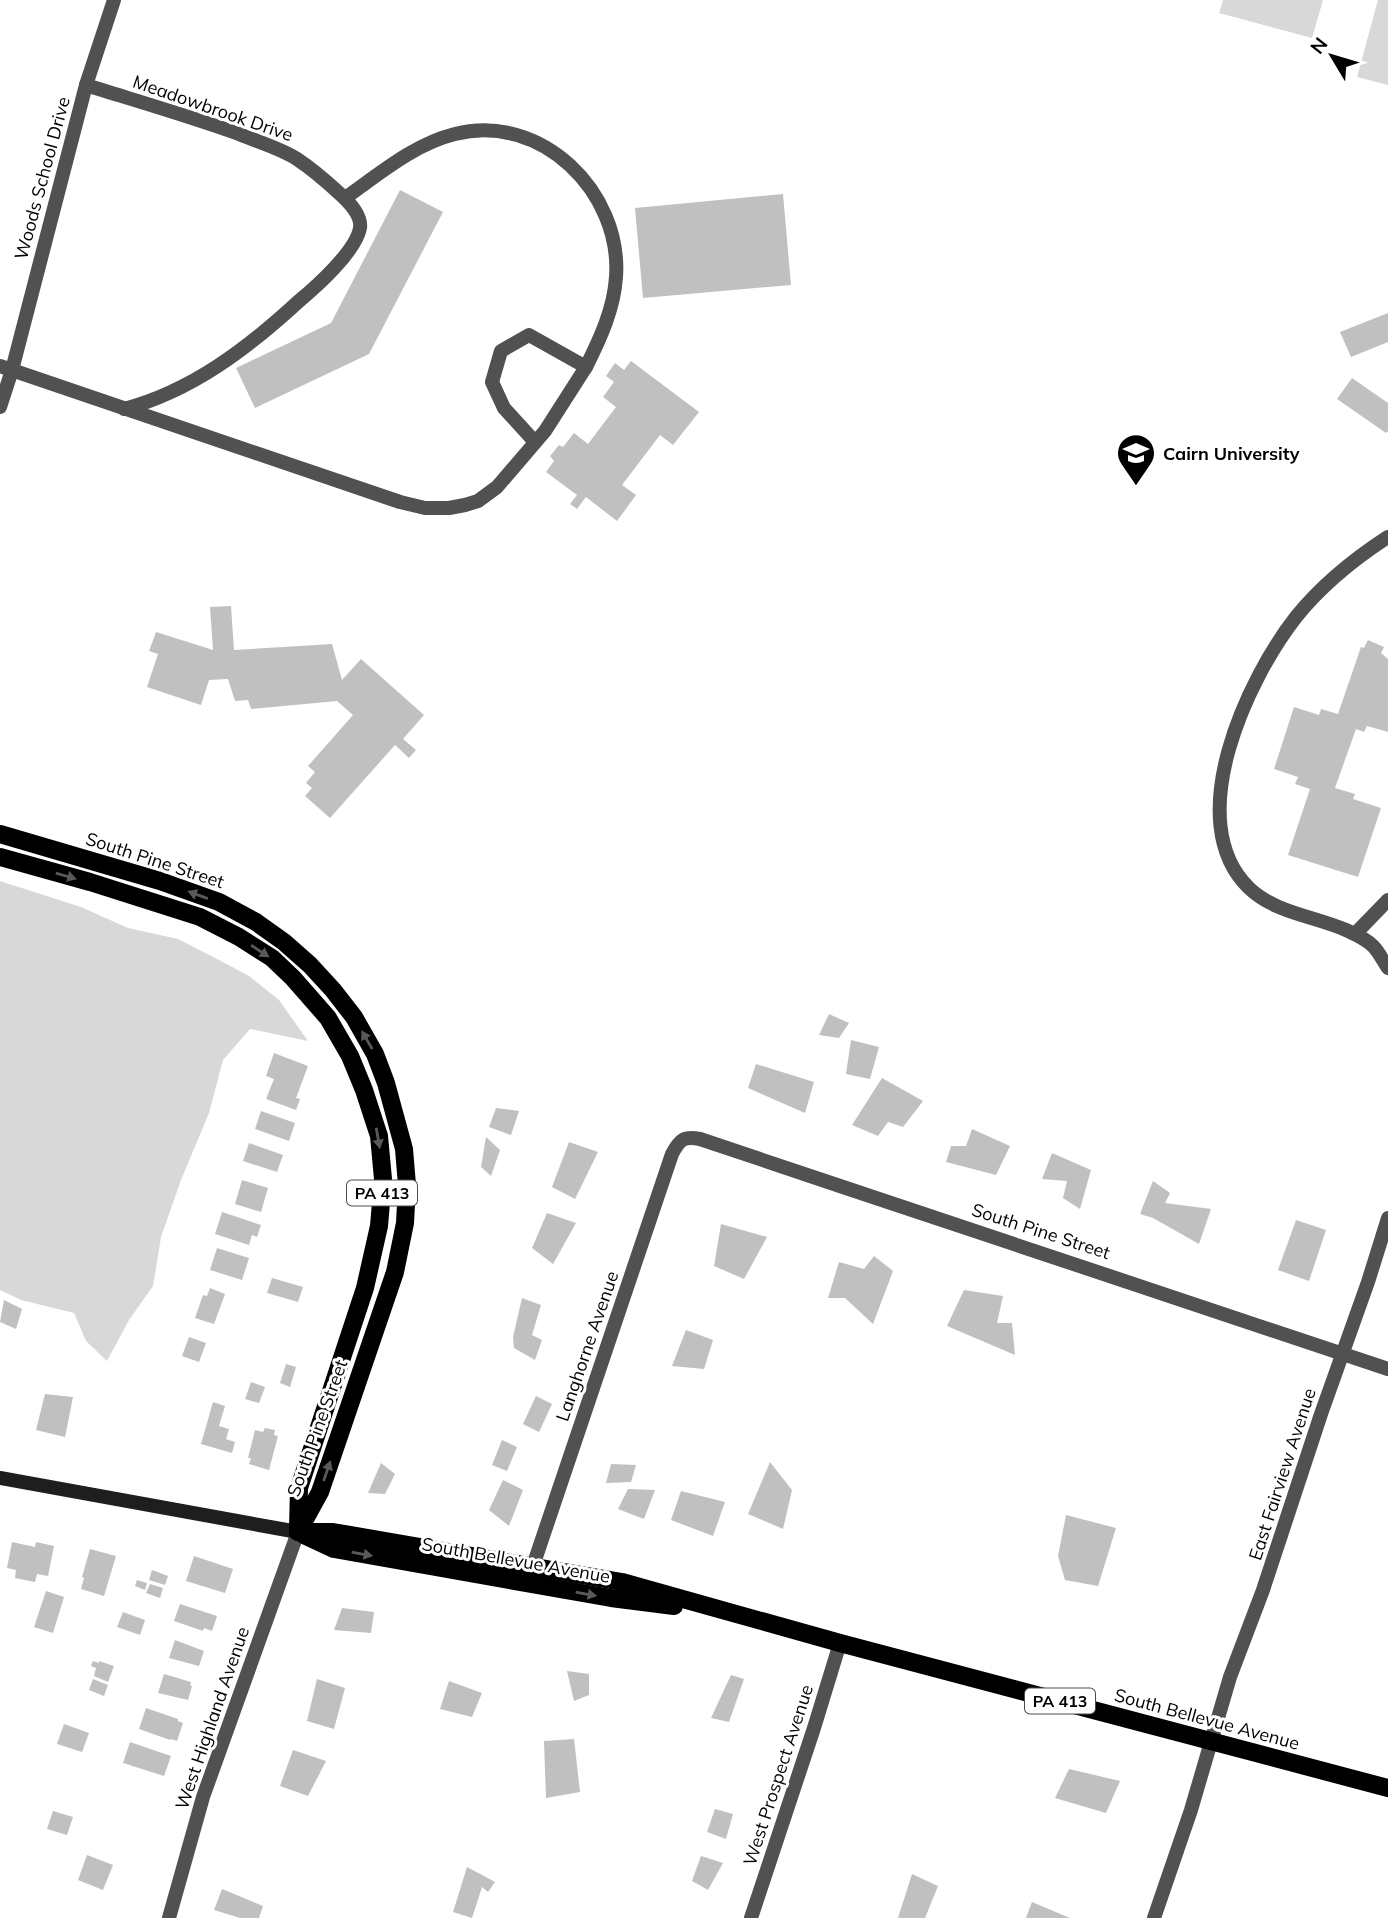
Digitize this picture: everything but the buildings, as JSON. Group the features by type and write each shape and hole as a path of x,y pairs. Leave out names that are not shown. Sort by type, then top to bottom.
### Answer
{"main road":[{"name":"South Pine Street","path":"0,834 159,881 219,902 256,922 284,942 333,990 354,1017 375,1054 404,1149 407,1185 405,1223 395,1272 320,1492 298,1532"},
{"name":"South Pine Street","path":"0,857 200,917 239,937 272,958 293,978 328,1018 350,1056 365,1090 379,1136 383,1179 379,1226 365,1288 299,1488 298,1532"},
{"name":"South Bellevue Avenue","path":"298,1532 333,1532 622,1582 732,1614 1388,1788"},
{"name":"South Bellevue Avenue","path":"298,1532 334,1549 611,1598 732,1614"}],"street":[{"name":"Woods School Drive","path":"0,407 6,368 86,85 114,0"},
{"name":"Meadowbrook Drive","path":"86,85 214,125 276,148 297,159 345,198"},
{"path":"6,368 124,409 400,502 425,508 466,505 478,501 497,487 545,432 600,340 613,301 616,278 615,248 609,222 592,190 578,173 561,158 534,141 511,132 481,130 454,134 414,150 345,198 359,220 360,228 352,245 320,283 278,321 186,385 124,409"},
{"path":"535,442 504,408 492,382 500,351 530,335 586,367"},
{"path":"1388,537 1339,572 1297,616 1268,657 1243,709 1224,770 1219,805 1223,845 1234,869 1249,888 1269,903 1355,934 1373,946 1388,968"},
{"path":"1355,934 1388,900"},
{"name":"South Pine Street","path":"681,1140 690,1137 701,1139 1388,1369"},
{"name":"Langhorne Avenue","path":"533,1566 668,1167 681,1140"},
{"name":"East Fairview Avenue","path":"1154,1918 1191,1810 1230,1677 1268,1577 1388,1218"},
{"name":"South Bellevue Avenue","path":"0,1478 298,1532"},
{"name":"West Highland Avenue","path":"169,1918 203,1797 298,1532"},
{"name":"West Prospect Avenue","path":"751,1918 840,1643"}],"shaded area":[{"path":"1223,0 1323,0 1312,38 1219,13"},
{"path":"1378,0 1388,0 1388,85 1357,77"},
{"path":"0,881 81,907 128,928 178,939 221,961 249,976 279,1000 308,1041 250,1029 223,1060 209,1113 161,1237 153,1286 129,1320 107,1361 86,1341 74,1313 21,1300 0,1290"}],"place":[{"name":"Cairn University","path":"1136,487"}]}
